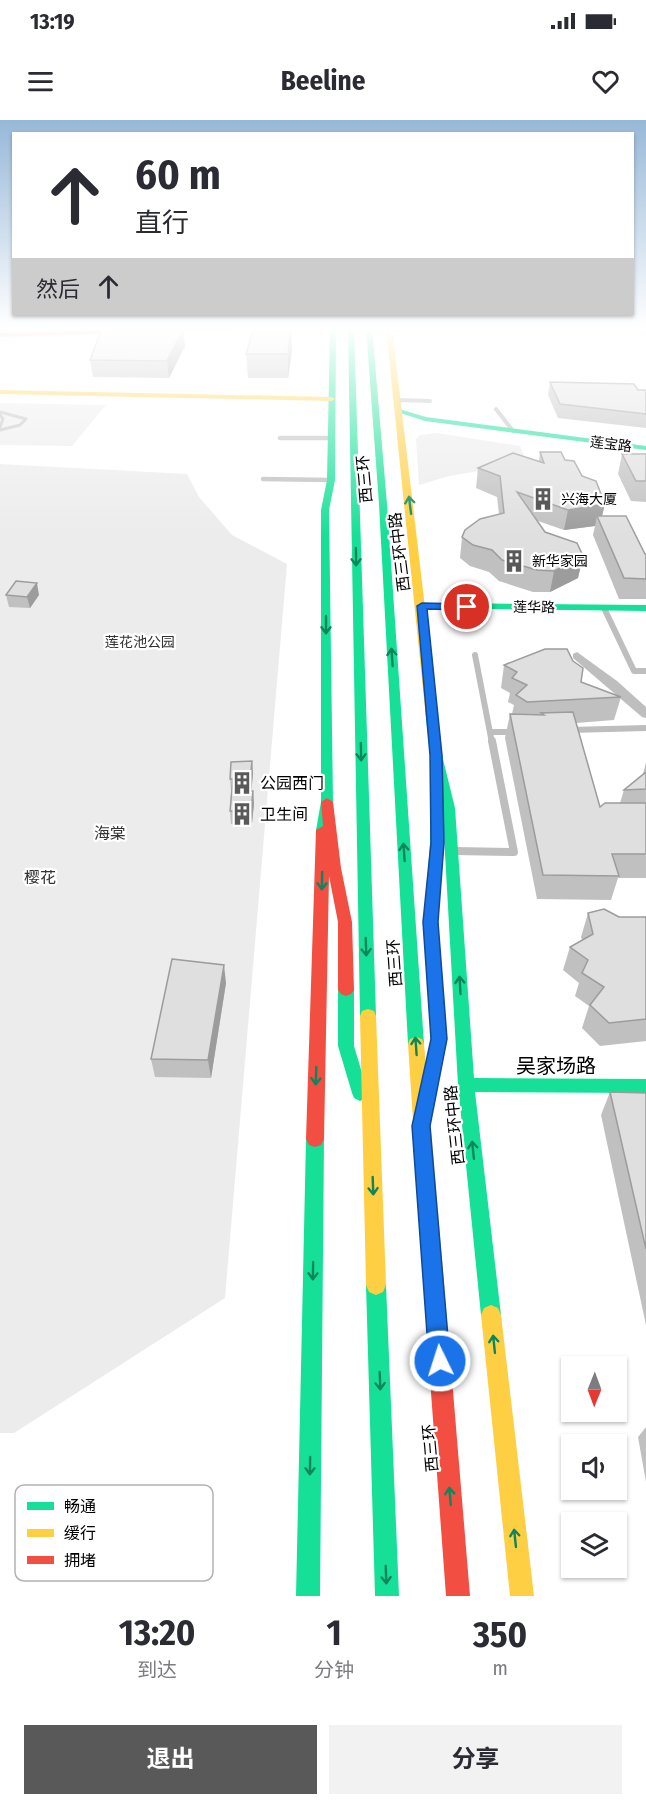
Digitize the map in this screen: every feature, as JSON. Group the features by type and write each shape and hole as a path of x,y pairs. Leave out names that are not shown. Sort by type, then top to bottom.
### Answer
{"main road":[{"path":"137,397 332,401"},
{"path":"332,397 330,480 325,510 327,802 334,868 345,922 346,1046 371,1127"},
{"name":"西三环","path":"353,397 371,1127 387,1596"},
{"name":"西三环","path":"374,397 421,1126 458,1596"},
{"name":"西三环中路","path":"398,397 422,606 436,755 449,808 466,1085 522,1596"},
{"name":"莲宝路","path":"399,406 425,418 646,448"},
{"name":"莲宝路","path":"402,428 423,424 451,426 646,454"},
{"name":"莲华路","path":"422,606 646,608"},
{"path":"421,1126 439,1039 431,922 437,843 436,755"},
{"path":"308,1596 315,1131 323,828 327,802"},
{"name":"吴家场路","path":"466,1085 646,1086"}],"street":[{"path":"577,656 614,684 646,714"}],"lane":[{"path":"399,406 430,401"},
{"path":"495,409 513,431"},
{"path":"280,438 331,438"},
{"path":"263,480 330,480"},
{"path":"604,608 634,671 646,671"},
{"path":"452,851 514,852 475,656"},
{"path":"564,730 646,728"},
{"path":"490,732 529,732"}],"green space":[{"path":"0,403 106,405 72,446 0,445"},
{"path":"437,433 520,446 527,463 449,476 419,485 416,439 420,435"},
{"name":"莲花池公园","path":"0,464 187,474 199,497 232,535 287,564 225,1298 14,1433 0,1433"}],"building":[{"path":"557,397 646,397 646,414 560,404"},
{"path":"540,452 561,452 565,460 574,461 582,476 596,481 605,504 568,510 517,492 545,532 577,543 583,556 554,571 537,570 502,560 492,550 473,545 462,537 465,530 480,519 504,513 500,476 478,468 513,453 544,463"},
{"path":"622,454 646,454 646,481 636,481"},
{"path":"597,516 626,516 646,554 646,579 624,578"},
{"path":"16,581 37,583 27,597 6,595"},
{"path":"545,649 567,649 573,661 583,668 581,682 621,697 527,702 516,695 527,685 512,678 517,672 504,665"},
{"path":"573,712 600,807 605,803 646,803 646,854 612,854 619,876 543,875 510,714 544,715 541,713"},
{"path":"252,761 249,791 253,791 251,811 230,811 233,779 230,779 231,762"},
{"path":"646,772 646,789 624,790"},
{"path":"604,909 619,917 646,917 646,1019 609,1023 590,1005 604,987 582,973 588,960 570,947 593,934 588,913"},
{"path":"172,959 224,965 208,1060 151,1059"},
{"path":"610,1092 646,1093 646,1249"}],"waterway":[{"path":"0,412 26,419 20,425 0,430"},
{"path":"0,415 3,419 0,427"}],"traffic: fast":[{"path":"323,830 327,802 325,510 331,480 332,397"},
{"path":"353,397 368,1016"},
{"path":"374,397 416,1044"},
{"path":"399,411 425,419 646,448"},
{"path":"422,606 646,608"},
{"path":"431,709 436,755 449,808 466,1085 491,1315"},
{"path":"429,1088 439,1039 431,922 437,843 436,755"},
{"path":"346,990 346,1046 360,1093"},
{"path":"466,1085 646,1086"},
{"path":"308,1596 315,1139"},
{"path":"376,1285 387,1596"}],"traffic: slow":[{"path":"231,397 332,399"},
{"path":"397,397 431,709"},
{"path":"368,1016 376,1285"},
{"path":"416,1044 441,1379"},
{"path":"491,1315 522,1596"}],"traffic: jam":[{"path":"327,802 334,868 345,922 346,990"},
{"path":"315,1139 323,830"},
{"path":"441,1379 458,1596"}],"place":[{"name":"兴海大厦","path":"543,499"},
{"name":"新华家园","path":"514,561"},
{"name":"公园西门","path":"242,783"},
{"name":"卫生间","path":"242,814"}],"route":[{"path":"440,1361 421,1126 439,1039 431,922 437,843 436,755 422,606 467,607"}],"park label":[{"name":"海棠","path":"110,833"},
{"name":"樱花","path":"40,877"}]}
